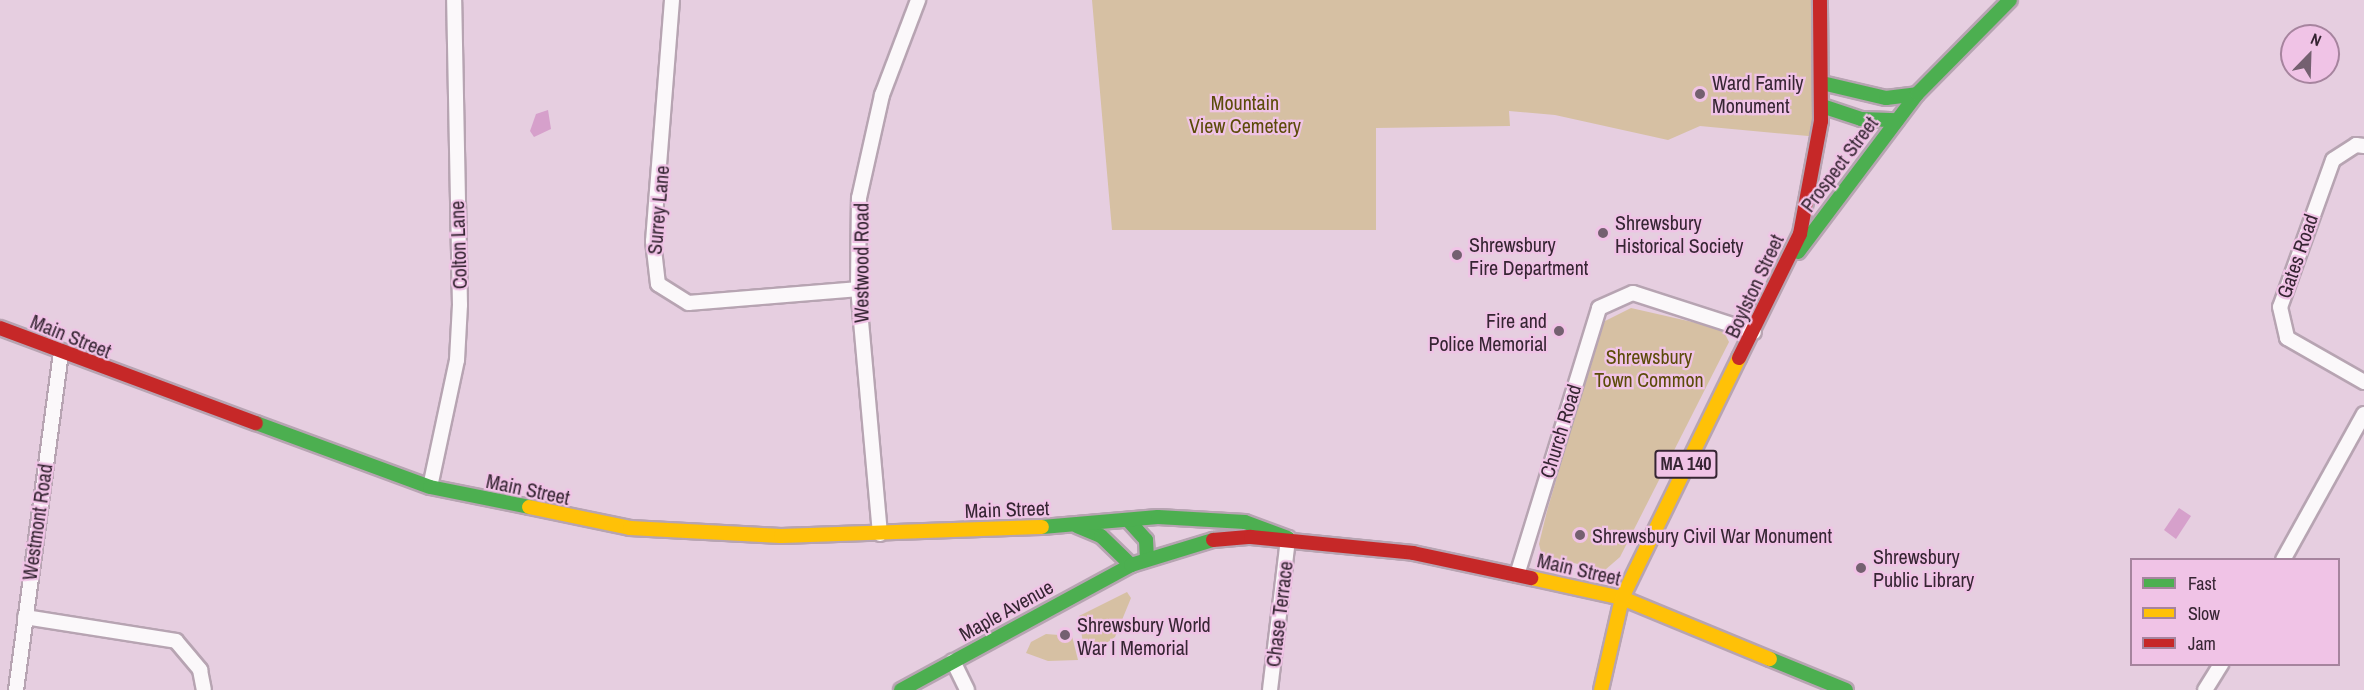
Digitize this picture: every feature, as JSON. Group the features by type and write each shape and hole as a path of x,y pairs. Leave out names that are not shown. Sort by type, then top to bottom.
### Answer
{"main road":[{"name":"Boylston Street","path":"1622,598 1791,261 1812,183 1822,105 1820,0"},
{"name":"Prospect Street","path":"1791,261 1917,94 2010,0"},
{"name":"Prospect Street","path":"1822,83 1886,98 1917,94"},
{"name":"Prospect Street","path":"1822,105 1861,119 1897,120"},
{"name":"Main Street","path":"0,328 61,354 430,487 630,528 759,536 880,534 1077,526 1128,519 1245,522 1288,538"},
{"path":"1128,519 1146,540 1147,559"},
{"name":"Main Street","path":"1077,526 1101,536 1131,566 1147,559 1214,540 1288,538 1413,553 1622,598 1846,690"},
{"name":"Maple Avenue","path":"901,690 1131,566"},
{"name":"MA 140","path":"1600,690 1622,598"}],"street":[{"name":"Colton Lane","path":"430,487 457,360 460,305 454,0"},
{"name":"Surrey Lane","path":"672,0 653,241 658,284 669,295 689,303 858,289"},
{"name":"Westwood Road","path":"880,534 858,289 860,198 869,137 918,0"},
{"name":"Gates Road","path":"2364,146 2356,145 2332,160 2280,307 2287,338 2364,382"},
{"name":"Church Road","path":"1516,575 1592,322 1599,308 1633,293 1652,297 1754,332"},
{"name":"Westmont Road","path":"16,690 61,354"},
{"path":"2284,558 2364,414"},
{"name":"Chase Terrace","path":"1270,690 1288,538"},
{"path":"25,617 176,641 200,670 204,690"},
{"path":"953,661 967,690"},
{"path":"2205,690 2220,666"}],"green space":[{"name":"Mountain View Cemetery","path":"1092,0 1820,0 1819,137 1700,126 1668,140 1555,115 1509,111 1510,126 1376,128 1376,230 1112,230"},
{"name":"Shrewsbury Town Common","path":"1631,308 1710,326 1724,332 1729,342 1620,557 1605,570 1542,556 1539,544 1547,511 1598,338 1605,321"},
{"path":"1127,592 1131,598 1115,637 1085,658 1079,616"},
{"path":"1046,634 1072,636 1078,660 1048,661 1026,653 1031,642"}],"shaded area":[{"path":"548,110 551,129 534,137 530,131 536,114"},
{"path":"2179,508 2191,516 2176,539 2164,530"}],"traffic: fast":[{"path":"1798,252 1917,94 2010,0"},
{"path":"1822,83 1886,98 1917,94"},
{"path":"1822,106 1861,119 1897,120"},
{"path":"256,423 430,487 529,507"},
{"path":"1042,527 1158,517 1245,522 1288,538"},
{"path":"1128,520 1146,540 1147,559"},
{"path":"1077,526 1101,536 1131,565"},
{"path":"901,690 1131,565 1213,540"},
{"path":"1770,659 1846,690"}],"traffic: slow":[{"path":"1601,690 1622,598 1739,358"},
{"path":"529,507 630,528 781,536 1042,527"},
{"path":"1531,578 1622,598 1770,659"}],"traffic: jam":[{"path":"1739,358 1800,234 1821,121 1820,0"},
{"path":"0,328 256,423"},
{"path":"1213,540 1251,537 1413,553 1531,578"}],"place":[{"name":"Ward Family Monument","path":"1700,94"},
{"name":"Shrewsbury Historical Society","path":"1603,233"},
{"name":"Shrewsbury Fire Department","path":"1457,255"},
{"name":"Fire and Police Memorial","path":"1559,331"},
{"name":"Shrewsbury Civil War Monument","path":"1580,535"},
{"name":"Shrewsbury Public Library","path":"1861,568"},
{"name":"Shrewsbury World War I Memorial","path":"1065,635"}]}
